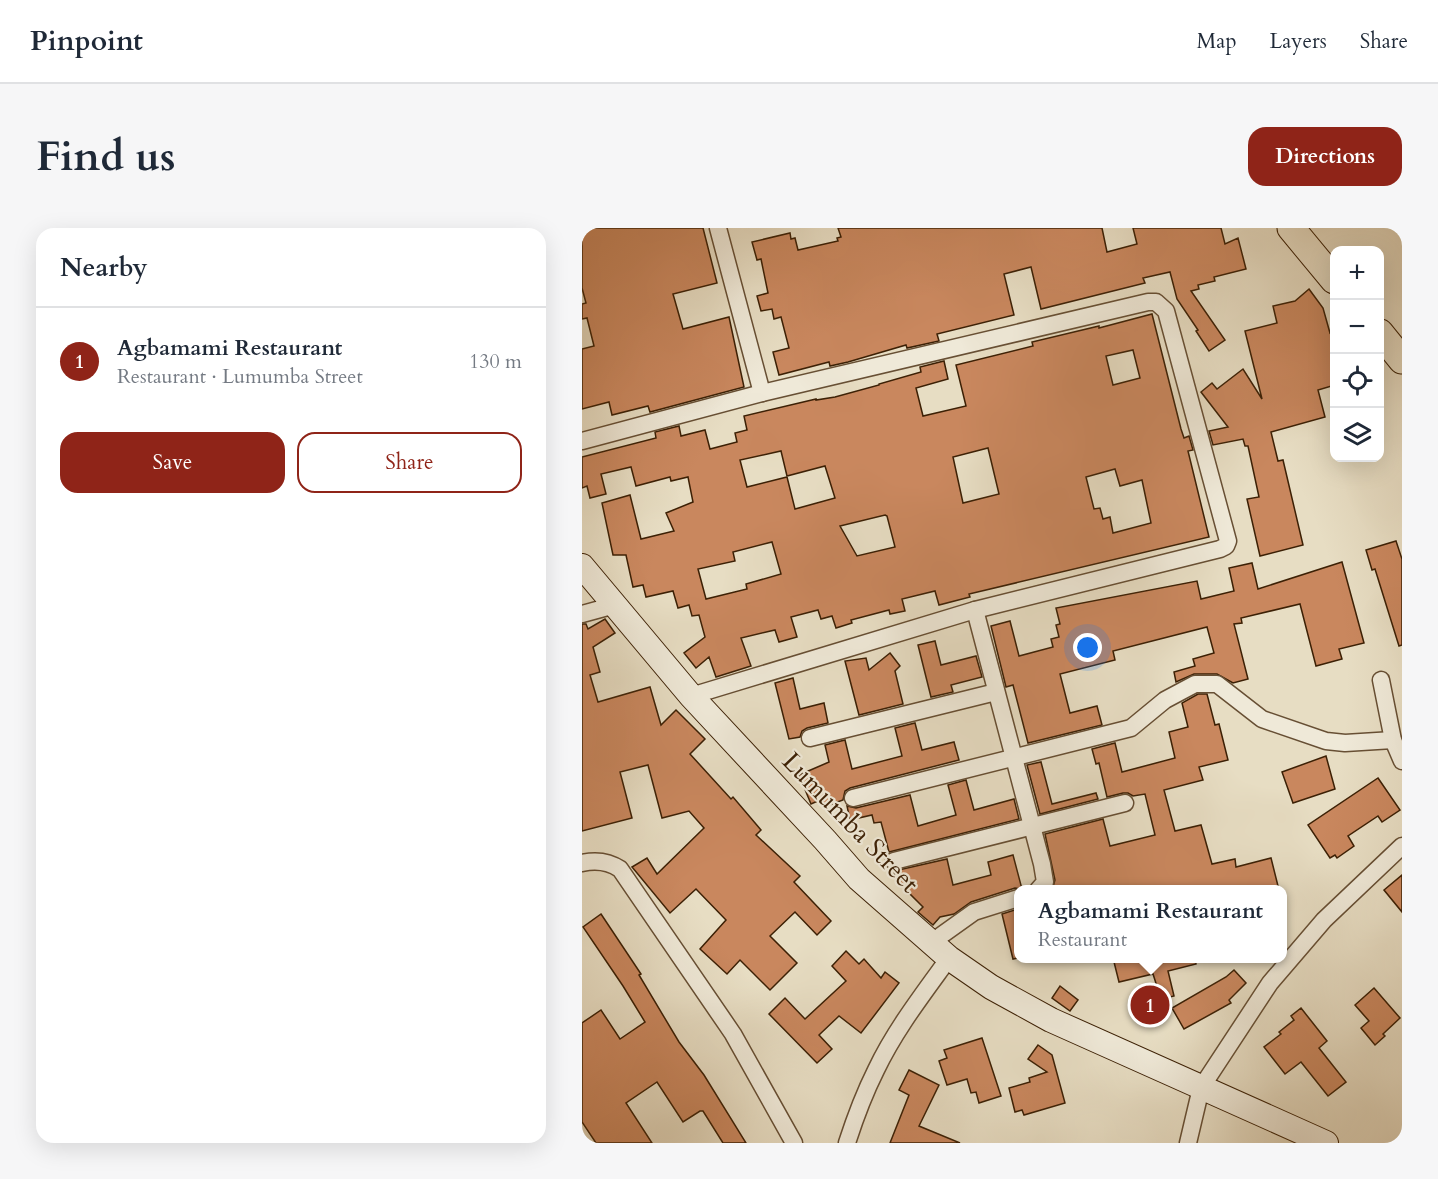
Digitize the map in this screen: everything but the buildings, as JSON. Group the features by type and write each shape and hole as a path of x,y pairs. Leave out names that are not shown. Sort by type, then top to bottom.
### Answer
{"main road":[{"path":"1291,228 1330,274"},
{"path":"1384,338 1402,360"},
{"name":"Lumumba Street","path":"582,567 691,696 859,879 941,950 991,987 1051,1020 1326,1143"}],"street":[{"path":"717,228 762,393"},
{"path":"582,441 762,393 1148,302 1156,302 1166,311 1228,541 1226,546 975,610 691,696"},
{"path":"582,614 615,605"},
{"path":"975,610 1045,882 1042,885"},
{"path":"1381,680 1393,740 1402,761"},
{"path":"853,798 1131,728 1165,700 1195,684 1217,684 1262,719 1326,741 1345,743 1393,740"},
{"path":"810,738 996,692"},
{"path":"894,861 1125,803"},
{"path":"1188,1143 1201,1088 1270,983 1324,920 1402,846"},
{"path":"582,864 591,861 612,863 620,869 733,1034 794,1143"},
{"path":"847,1143 876,1068 904,1021 941,950 974,912 1014,899"}],"place":[{"name":"Agbamami Restaurant","path":"1150,1005"}]}
